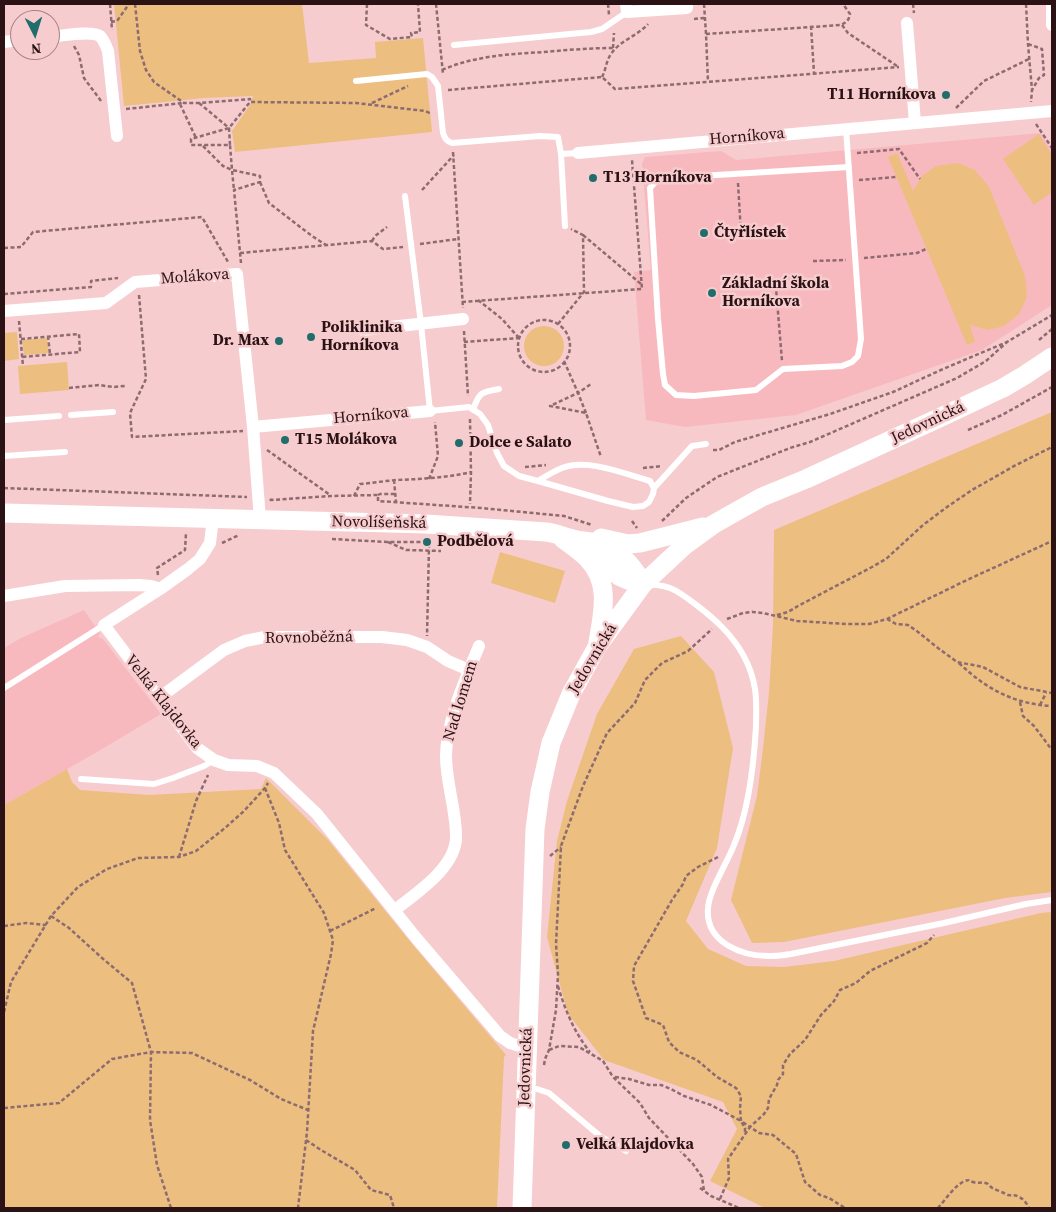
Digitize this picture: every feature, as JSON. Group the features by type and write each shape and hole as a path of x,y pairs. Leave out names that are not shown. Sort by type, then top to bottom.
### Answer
{"main road":[{"name":"Jedovnická","path":"522,1208 531,1089 526,1048 535,828 540,792 551,743 571,694 597,647 643,584 685,544 714,524 762,497 882,445 1002,388 1052,357"},
{"name":"Novolíšeňská","path":"4,513 186,526 212,518 514,529 565,536 592,542 609,549 624,557 635,569 643,584"},
{"path":"565,536 594,536 628,544 640,543 714,524"},
{"path":"565,536 588,559 597,572 602,587 604,603 597,647"}],"street":[{"path":"626,8 687,8 687,4"},
{"path":"1052,4 1052,25"},
{"path":"907,23 904,66 915,123"},
{"path":"60,36 90,33 99,36 104,42 108,51 118,111 118,136"},
{"name":"Horníkova","path":"578,152 1052,111"},
{"name":"Molákova","path":"137,288 237,274 256,426 260,520"},
{"path":"4,311 106,303 137,288"},
{"path":"363,330 463,319"},
{"name":"Horníkova","path":"256,426 432,410"},
{"path":"104,625 194,564 210,543 212,518"},
{"path":"4,596 65,586 139,585 156,588"},
{"name":"Velká Klajdovka","path":"104,625 197,748 214,760 228,765 257,766 274,773 317,814 417,938 500,1036 510,1044 526,1048"},
{"name":"Rovnoběžná","path":"159,698 224,650 245,641 265,637 382,637 407,640 427,647 448,661 469,670"},
{"name":"Nad lomem","path":"392,906 438,874 453,850 456,837 446,754 449,728 479,646"}],"lane":[{"path":"454,45 591,32 602,29 614,21 626,8"},
{"path":"356,81 427,74 432,77 439,92 443,133 448,142 540,136 558,137 566,226"},
{"path":"846,129 849,167 861,339 858,356 852,362 842,366 783,369 756,390 694,396 676,395 665,385 658,319 650,188 656,181 667,178 849,167"},
{"path":"561,154 578,152"},
{"path":"405,196 432,410 469,407 480,414 488,425 497,453 504,466 519,476 633,507 643,506 654,494 654,488 650,481 590,465 564,467 538,481"},
{"path":"473,410 480,394 499,388"},
{"path":"71,415 113,412"},
{"path":"4,420 58,416"},
{"path":"654,488 692,446 707,447"},
{"path":"4,456 65,452"},
{"path":"643,584 669,587 718,623 739,647 745,657 752,678 757,702 755,747 750,785 735,844 712,894 708,908 709,924 716,936 726,945 752,954 771,956 791,954 1052,900"},
{"path":"4,688 104,625"},
{"path":"82,779 154,784 204,766 214,760"},
{"path":"531,1089 549,1093 600,1136 626,1151"}],"path":[{"path":"110,4 113,34"},
{"path":"111,22 117,21 129,4"},
{"path":"135,4 140,51 146,70 154,82 184,103"},
{"path":"367,4 366,25 390,39 412,37 411,33 420,32 418,4"},
{"path":"704,4 708,82"},
{"path":"706,34 841,25 846,23 850,14 843,4"},
{"path":"1026,4 1032,113 1034,121 1052,148"},
{"path":"613,50 614,21"},
{"path":"602,77 613,50 648,24"},
{"path":"841,25 848,32 904,66"},
{"path":"811,26 814,73"},
{"path":"72,35 74,48 79,54 84,78 104,106 105,114 184,103 250,99 250,102 370,104 425,112 441,118"},
{"path":"1028,44 1042,48 1043,58 1044,75 1039,78 1032,90"},
{"path":"442,70 457,64 510,54 577,49 613,50"},
{"path":"951,112 984,81 1029,59"},
{"path":"446,91 602,77 616,89 904,66"},
{"path":"370,104 410,84 410,76"},
{"path":"230,146 191,145 191,139 228,128 250,102"},
{"path":"199,103 228,128 240,253 372,242 383,249 406,246"},
{"path":"180,104 196,138"},
{"path":"202,145 223,166 232,170 260,176 260,182 269,203 312,236 327,245"},
{"path":"848,154 899,149 920,179"},
{"path":"422,190 454,155"},
{"path":"462,302 642,289 632,157"},
{"path":"737,174 741,234"},
{"path":"850,181 896,177"},
{"path":"234,190 260,182"},
{"path":"4,248 21,247 32,232 202,217 231,267"},
{"path":"566,226 582,235 642,284"},
{"path":"372,242 375,236 386,227"},
{"path":"558,324 584,292 582,235"},
{"path":"417,244 458,239"},
{"path":"917,253 926,249"},
{"path":"736,287 775,285 783,369"},
{"path":"137,288 146,379 130,413 132,437 243,431 256,426 262,446 331,496"},
{"path":"478,300 502,319 519,338"},
{"path":"18,310 23,366"},
{"path":"707,447 719,450 735,442 830,414 893,392 1007,342 1052,315"},
{"path":"543,320 558,324 568,337 568,353 564,361 559,367 544,372 528,367 522,361 519,354 519,338 522,331 528,325 543,320"},
{"path":"1039,340 1052,329"},
{"path":"21,339 79,334 80,352 22,357"},
{"path":"48,336 50,354"},
{"path":"464,342 519,338"},
{"path":"660,523 686,498 717,477 810,442 957,378 986,361 1007,342"},
{"path":"564,361 586,413 602,461 597,459"},
{"path":"586,413 550,406 578,393 591,384"},
{"path":"69,388 99,385 125,386"},
{"path":"968,430 1002,415 1052,387"},
{"path":"429,479 438,456 432,410"},
{"path":"776,616 788,612 886,559 924,525 959,498 1016,465 1052,447"},
{"path":"523,467 551,464"},
{"path":"640,468 676,464"},
{"path":"354,496 360,484 394,480 429,479 471,472"},
{"path":"394,480 396,502"},
{"path":"4,488 250,497"},
{"path":"269,493 271,500 395,494"},
{"path":"156,588 158,568 185,550 187,495"},
{"path":"378,495 378,501 424,503"},
{"path":"186,526 200,543 221,544 235,536 246,535"},
{"path":"328,538 386,542 427,542 429,546 427,647"},
{"path":"531,1089 542,1076 544,1059 549,1050 556,1010 558,974 556,944 561,846 583,786 607,733 635,703 645,680 662,663 688,651 718,623 743,613 762,613 798,621 869,624 886,620 1052,541"},
{"path":"386,542 406,550 441,551"},
{"path":"886,620 896,624 908,625 988,687 1020,702 1052,706"},
{"path":"958,662 983,667 1020,687 1052,694"},
{"path":"1040,705 1046,693"},
{"path":"1020,702 1023,716 1034,726 1052,750"},
{"path":"179,857 196,801 214,760"},
{"path":"4,1012 11,982 51,916 78,887 107,869 138,858 179,857 196,851 244,811 265,788 274,773"},
{"path":"265,788 279,823 285,850 324,913 333,940 313,1031 306,1140 298,1208"},
{"path":"735,844 721,855 698,867 686,876 634,966 633,982 646,1018 663,1024 669,1042 679,1052 697,1060 718,1077 736,1088 741,1096 741,1121 745,1128 745,1133"},
{"path":"550,857 561,846"},
{"path":"330,931 392,906"},
{"path":"51,916 69,928 132,983 151,1052 150,1120 157,1165 171,1208"},
{"path":"4,926 26,923 46,925"},
{"path":"720,1199 729,1178 728,1158 745,1133 768,1108 769,1099 783,1074 783,1066 790,1054 805,1040 840,990 856,983 870,971 927,942 944,923"},
{"path":"557,983 568,1018 577,1035 592,1055"},
{"path":"549,1050 559,1046 579,1047 603,1061 613,1076 640,1103 650,1118 693,1164 702,1177 704,1191"},
{"path":"4,1108 59,1103 112,1059 151,1052 192,1053 250,1080 281,1099 308,1110"},
{"path":"613,1076 671,1088 684,1096 711,1105 759,1133 773,1135 796,1154 805,1182 820,1195 845,1208"},
{"path":"306,1140 355,1170 371,1190 390,1195 394,1208"},
{"path":"938,1208 956,1188 964,1181 969,1180 988,1184 991,1188 1010,1195 1014,1194 1020,1197 1029,1208"},
{"path":"700,1188 739,1208"}],"shaded area":[{"path":"114,4 302,4 309,63 376,58 375,42 423,38 432,132 235,152 232,131 250,105 253,96 204,98 124,106"},
{"name":"Základní škola Horníkova","path":"1041,133 1052,151 1052,305 982,350 796,415 685,427 646,420 634,272 651,270 642,164 645,157 721,151 736,160"},
{"path":"1039,134 1052,155 1052,192 1034,205 1003,159"},
{"path":"897,153 913,191 922,176 936,166 958,163 975,170 989,187 1025,276 1027,297 1019,314 1004,326 988,330 970,325 975,342 967,345 888,157"},
{"path":"544,326 558,332 564,346 558,360 544,366 530,360 524,346 530,332"},
{"path":"17,332 19,359 4,361 4,333"},
{"path":"47,338 49,353 24,355 22,340"},
{"path":"67,362 69,390 20,394 18,366"},
{"path":"1052,412 1052,892 1005,898 784,942 752,943 731,900 757,796 763,748 769,693 773,625 774,530"},
{"path":"500,552 565,571 555,603 491,583"},
{"path":"84,610 100,633 98,637 103,639 161,714 4,805 4,648 21,638"},
{"path":"681,636 714,672 733,748 717,848 686,921 708,949 746,966 784,967 834,961 1052,912 1052,1208 765,1208 710,1181 737,1129 723,1102 604,1060 568,1014 547,937 557,841 567,801 597,714 634,649"},
{"path":"67,769 72,782 80,790 149,795 261,789 266,778 328,840 408,939 506,1055 504,1057 497,1208 4,1208 4,805"}],"place":[{"name":"T11 Horníkova","path":"946,95"},
{"name":"T13 Horníkova","path":"593,178"},
{"name":"Čtyřlístek","path":"704,233"},
{"name":"Základní škola Horníkova","path":"712,293"},
{"name":"Poliklinika Horníkova","path":"311,337"},
{"name":"Dr. Max","path":"279,341"},
{"name":"T15 Molákova","path":"285,440"},
{"name":"Dolce e Salato","path":"459,443"},
{"name":"Podbělová","path":"427,542"},
{"name":"Velká Klajdovka","path":"566,1145"}]}
